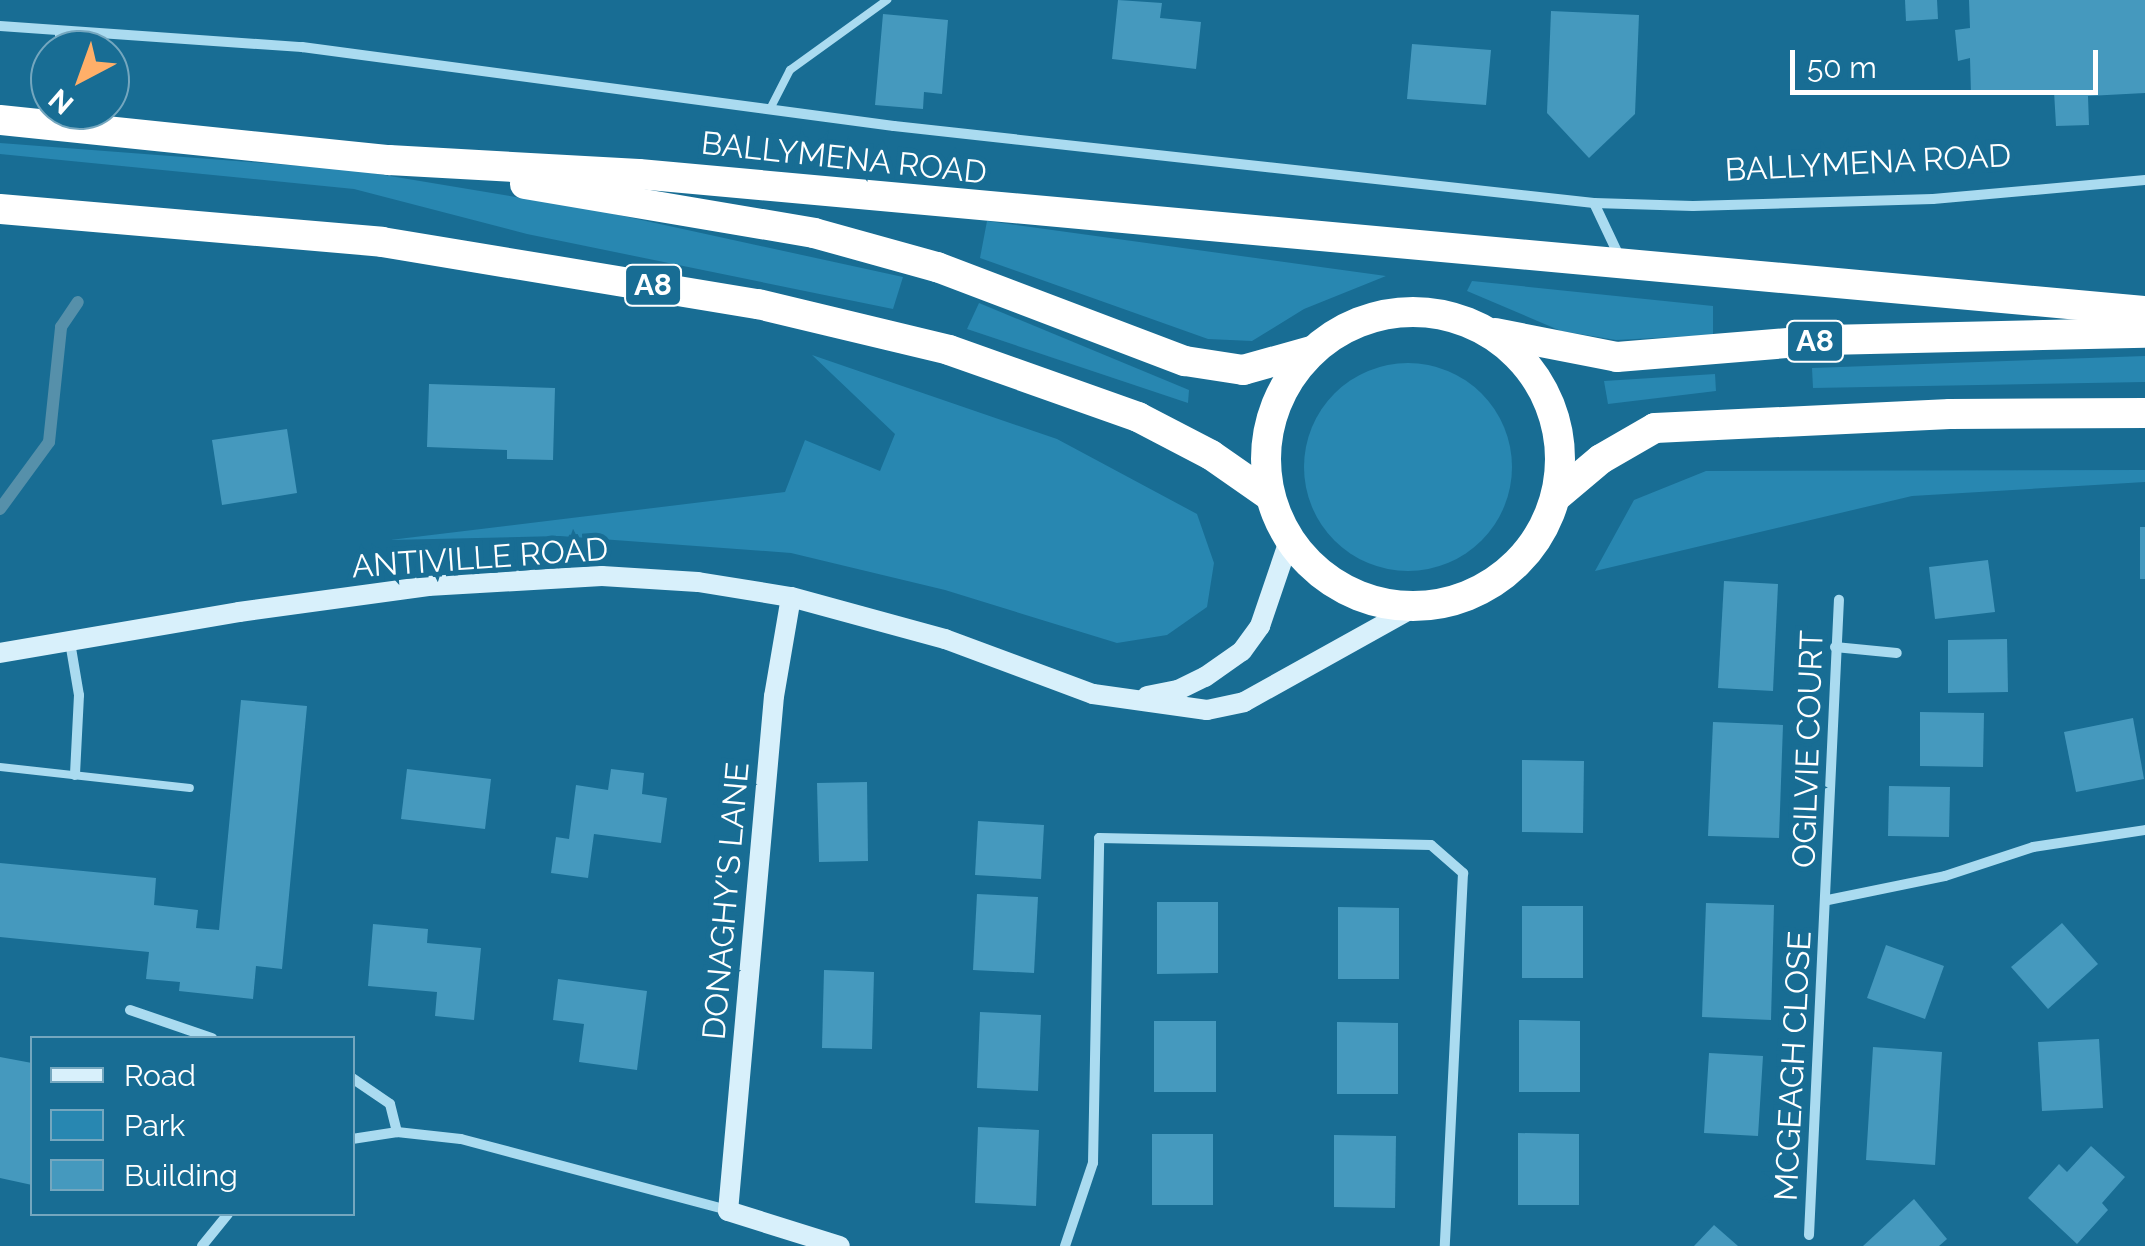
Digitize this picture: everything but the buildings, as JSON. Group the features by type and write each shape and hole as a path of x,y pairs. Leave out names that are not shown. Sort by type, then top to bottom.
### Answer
{"highway":[{"name":"BALLYMENA ROAD","path":"0,120 30,119"},
{"name":"BALLYMENA ROAD","path":"130,127 389,160 638,174 2145,311"},
{"name":"A8","path":"389,160 814,233 937,267 1186,361 1242,370 1311,351"},
{"name":"A8","path":"0,209 382,242 758,304 948,350 1084,397 1138,418 1211,455 1270,496"},
{"name":"A8","path":"1487,331 1524,361 1549,402 1561,448 1557,496 1538,540 1504,576 1462,599 1413,608 1365,599 1322,576 1289,540 1270,496 1265,458 1271,418 1286,382 1311,351 1350,325 1396,312 1443,314 1487,331 1618,357 1826,340 2145,333"},
{"name":"A8","path":"1557,496 1601,460 1655,428 1950,414 2145,414"}],"street":[{"name":"BALLYMENA ROAD","path":"0,26 60,30"},
{"name":"BALLYMENA ROAD","path":"130,35 302,47 770,109 1594,202 1693,206 1933,200 2145,180"},
{"path":"1594,202 1623,265"},
{"name":"ANTIVILLE ROAD","path":"1130,700 1178,690 1242,651 1260,626 1289,540"},
{"name":"ANTIVILLE ROAD","path":"0,653 258,610 522,579 602,576 698,582 791,597 945,639 1093,694 1208,710 1244,702 1413,608"},
{"name":"DONAGHY'S LANE","path":"728,1210 774,696 791,597"},
{"name":"OGILVIE COURT","path":"1828,900 1839,600"},
{"path":"70,641 78,695 75,775"},
{"path":"1835,647 1896,653"},
{"path":"1828,900 1945,876 2033,847 2145,830"},
{"path":"1065,1246 1094,1163 1099,838 1432,846 1464,873 1445,1246"},
{"name":"MCGEAGH CLOSE","path":"1809,1236 1828,900"},
{"path":"130,1010 206,1036"},
{"path":"355,1080 390,1104 397,1132"},
{"path":"355,1139 397,1132 461,1139 728,1210 840,1246"},
{"path":"202,1246 226,1216"}],"lane":[{"path":"770,109 790,70 887,0"},
{"path":"0,767 190,788"}],"green space":[{"path":"0,143 354,170 605,212 903,277 893,309 527,234 354,189 0,154"},
{"path":"987,221 1386,276 1304,309 1252,341 1208,339 980,258"},
{"path":"1472,281 1713,306 1713,335 1616,340 1561,331 1467,291"},
{"path":"979,303 1189,390 1188,403 967,329"},
{"path":"812,355 1057,439 1197,514 1214,563 1207,607 1167,635 1117,643 945,590 791,553 560,536 390,540 785,492 805,440 880,471 895,434"},
{"path":"2145,356 2145,382 1813,388 1812,368"},
{"path":"1408,363 1448,371 1481,394 1504,427 1512,467 1504,507 1481,540 1448,563 1408,571 1368,563 1335,540 1312,507 1304,467 1312,427 1335,394 1368,371"},
{"path":"1715,374 1716,391 1608,404 1604,381"},
{"path":"2145,470 2145,482 1912,496 1595,571 1634,500 1706,471"}],"waterway":[{"path":"0,509 49,442 61,327 78,302"}]}
